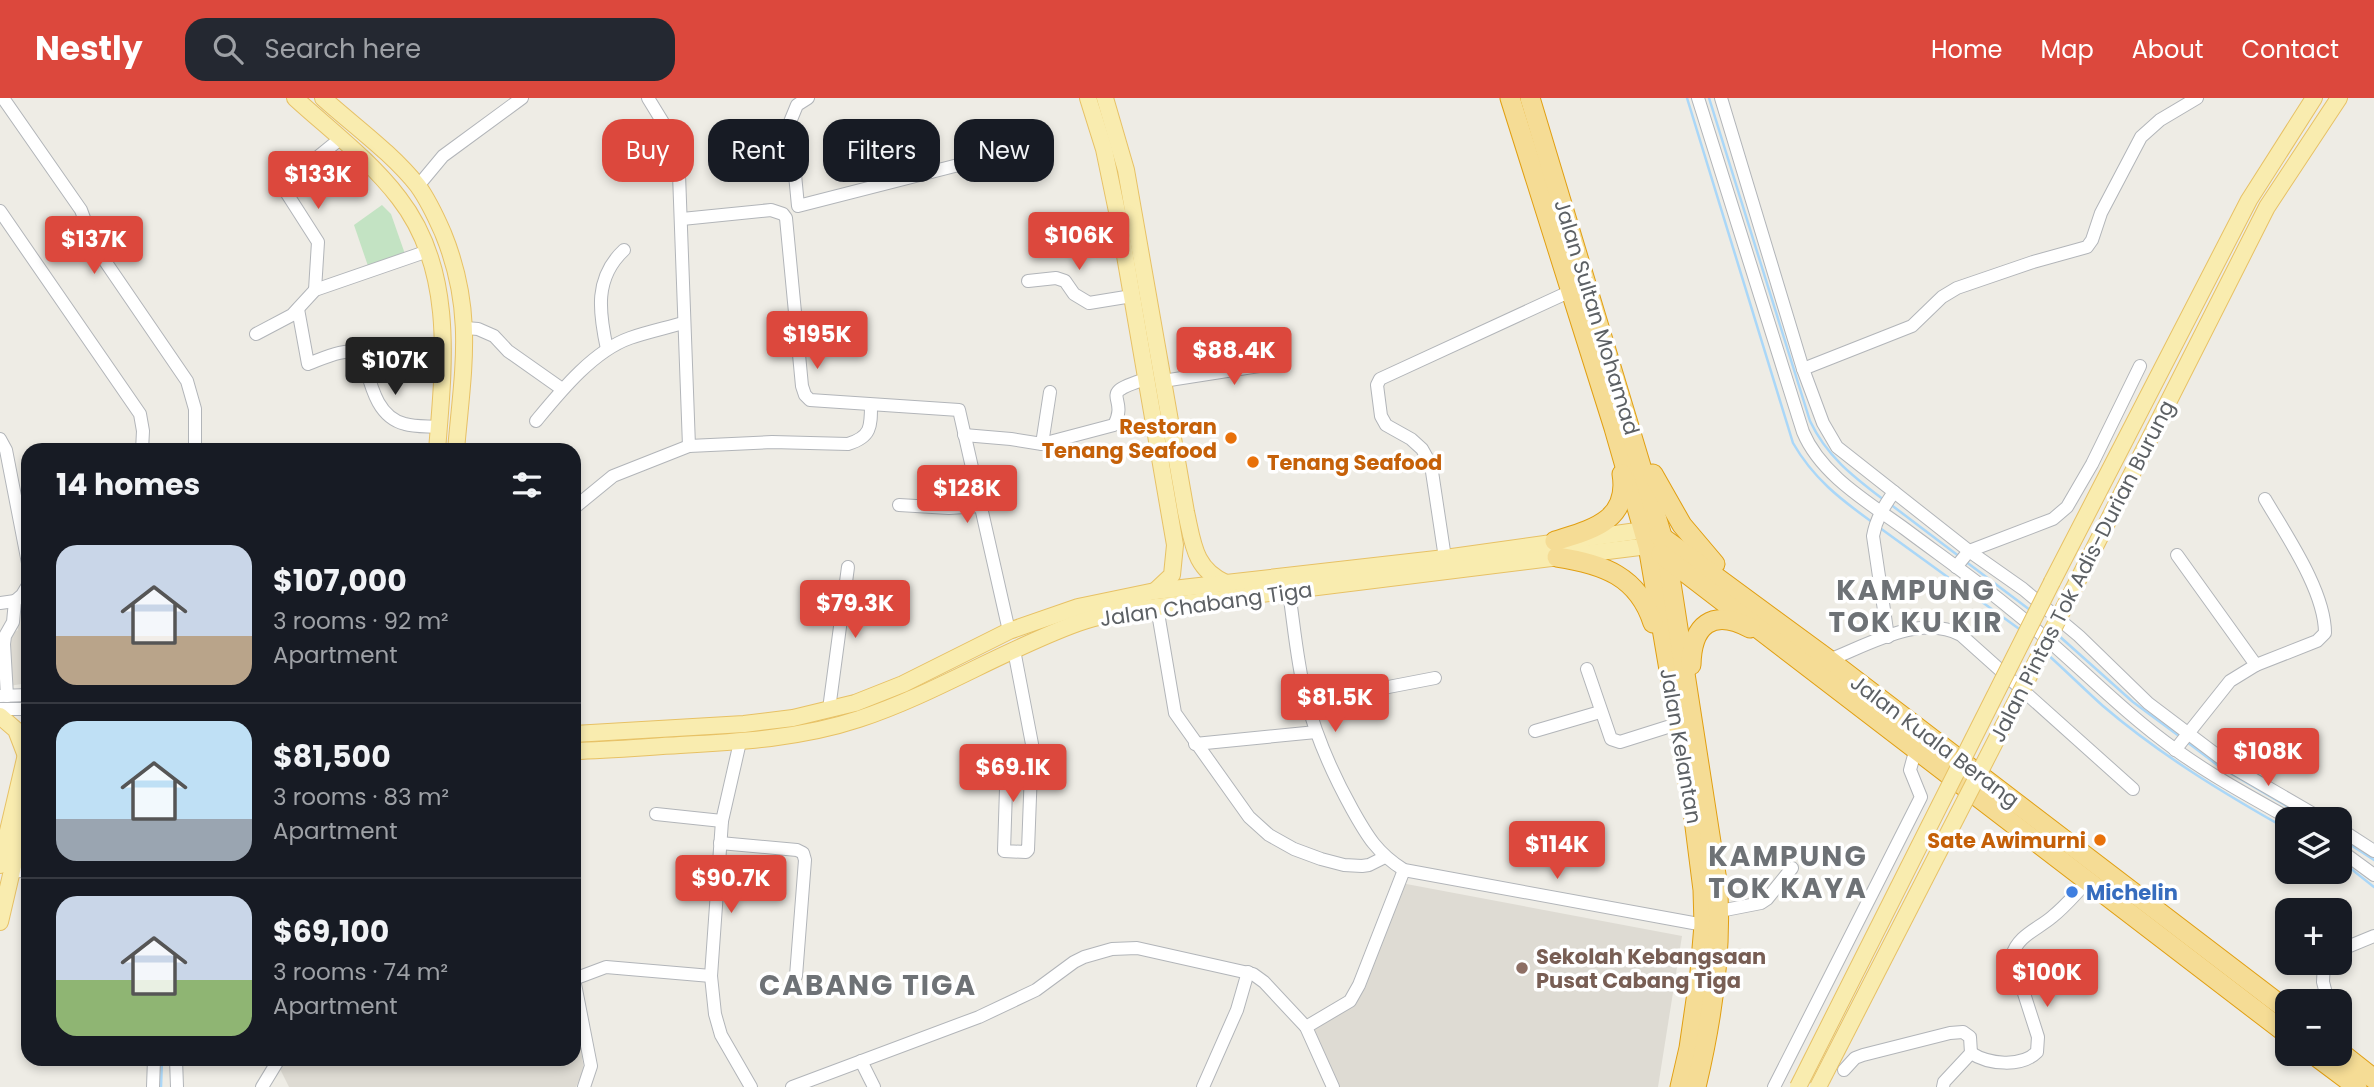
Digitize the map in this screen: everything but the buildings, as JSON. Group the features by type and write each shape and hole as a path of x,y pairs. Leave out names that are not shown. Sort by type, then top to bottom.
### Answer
{"highway":[{"name":"Jalan Sultan Mohamad","path":"1510,98 1614,428 1652,538"},
{"name":"Jalan Sultan Mohamad","path":"1530,98 1623,402 1652,538"},
{"path":"1623,402 1640,448 1670,506 1697,544 1745,597"},
{"path":"1556,549 1597,528 1618,506 1623,480 1614,428"},
{"name":"Jalan Kelantan","path":"1652,538 1667,557 1720,911 1715,979 1696,1087"},
{"name":"Jalan Kelantan","path":"1652,538 1667,667 1700,861 1704,925 1694,1018 1680,1087"},
{"name":"Jalan Kuala Berang","path":"1652,538 1745,597 2275,1001"},
{"path":"1556,549 1600,566 1638,592 1647,604 1667,667"},
{"name":"Jalan Kuala Berang","path":"1667,557 2275,1025"},
{"path":"1690,703 1691,645 1705,624 1728,620 1743,624 1790,652"},
{"path":"2194,937 2232,975 2235,983 2233,992"},
{"path":"2335,1066 2357,1087"},
{"path":"2347,1066 2374,1079"}],"main road":[{"path":"295,98 399,198 428,251 438,279 444,351 438,443"},
{"path":"323,98 418,186 436,216 457,272 466,328 457,443"},
{"path":"1088,98 1104,149 1119,221 1146,379 1170,464 1196,553 1204,569 1212,577 1226,583"},
{"path":"1105,98 1125,170 1163,381 1175,557 1172,575 1156,599"},
{"name":"Jalan Pintas Tok Adis-Durian Burung","path":"1798,1087 2052,582 2249,200 2314,98"},
{"name":"Jalan Pintas Tok Adis-Durian Burung","path":"1818,1087 2267,207 2339,98"},
{"name":"Jalan Chabang Tiga","path":"581,751 740,742 794,735 857,720 911,699 1014,650 1080,623 1156,599 1226,583 1652,538"},
{"name":"Jalan Chabang Tiga","path":"581,734 744,724 793,718 826,710 904,684 1009,631 1078,607 1156,599 1289,592 1556,549"},
{"path":"0,716 16,730 21,740"},
{"path":"13,869 21,802"},
{"path":"0,922 21,833"}],"street":[{"path":"3,98 81,211 94,245 187,381 195,409 195,443"},
{"path":"418,186 443,156 522,98"},
{"path":"649,98 678,147 689,446"},
{"path":"808,98 797,105 790,121 798,206 954,166"},
{"path":"1698,98 1808,444 1828,469 1888,501 1962,559 2124,709 2301,807"},
{"path":"1721,98 1803,369 1829,436 1836,447 1857,465 1888,501 1962,559 2023,589 2079,636 2148,703 2182,741 2231,786 2275,811"},
{"path":"1803,369 1912,326 1942,297 1957,288 2087,247 2101,213 2141,137 2160,120 2197,98"},
{"path":"315,290 318,242 286,192 285,186 340,139"},
{"path":"682,219 771,210 783,214 786,218 804,395 817,401 958,410 1009,631"},
{"path":"0,211 140,414 142,443"},
{"path":"607,349 602,326 604,281 612,262 624,250"},
{"path":"256,334 292,315 315,290 369,269 428,251"},
{"path":"1028,281 1056,278 1065,281 1074,294 1089,303 1132,296"},
{"path":"1445,558 1431,464 1416,444 1386,425 1381,416 1377,385 1380,379 1571,291"},
{"path":"298,309 308,364 348,351 356,352 362,355 384,412 393,420 405,424 439,427"},
{"path":"536,421 562,389 607,349 628,338 683,323"},
{"path":"466,328 478,329 494,336 508,351 562,389"},
{"path":"1163,381 1259,366 1267,360 1268,351"},
{"path":"1962,559 2053,519 2067,507 2092,464 2140,366"},
{"path":"964,435 1042,444 1114,425 1117,419 1116,391 1120,387 1146,379"},
{"path":"1042,444 1049,392"},
{"path":"581,502 613,476 689,446 772,442 848,444 860,440 867,434 871,422 871,405"},
{"path":"0,439 6,450 21,527"},
{"path":"2182,741 2230,681 2256,665 2317,641 2325,633 2325,619 2305,568 2265,499"},
{"path":"1888,501 1875,524 1874,550 1888,637"},
{"path":"899,505 949,508 980,506"},
{"path":"2177,555 2256,665"},
{"path":"826,710 848,567"},
{"path":"1289,592 1305,692 1316,732 1338,783 1366,834 1385,857 1404,870 1704,925"},
{"path":"0,603 15,601 21,596"},
{"path":"1156,599 1175,713 1249,817 1269,835 1294,849 1344,865 1369,865 1385,857"},
{"path":"4,696 4,644 5,636 13,622 15,601"},
{"path":"826,710 836,602"},
{"path":"1829,660 1920,627 1949,628 1961,635 2133,789"},
{"path":"1014,650 1032,744 1028,850 1004,851 1006,789 1024,776 1031,766"},
{"path":"1587,669 1611,739 1620,742 1677,724"},
{"path":"1305,692 1378,689 1435,678"},
{"path":"0,709 21,709"},
{"path":"1535,731 1600,712"},
{"path":"1195,744 1316,732"},
{"path":"740,742 722,821 710,975 715,1014 721,1035 751,1087"},
{"path":"1774,1087 1921,796 1910,770 1916,748"},
{"path":"656,814 722,821"},
{"path":"2352,837 2374,851"},
{"path":"720,843 797,850 803,853 805,860 796,976"},
{"path":"2352,859 2374,875"},
{"path":"1720,911 1760,903 1792,868"},
{"path":"1306,1027 1350,1001 1359,985 1404,870"},
{"path":"1971,1053 1984,1060 2012,1062 2027,1059 2037,1052 2038,1037 2012,956 2024,937 2039,924 2050,919 2089,880"},
{"path":"2352,945 2374,936"},
{"path":"792,1087 979,1017 1036,990 1074,962 1111,949 1137,948 1248,972 1264,982 1306,1027 1333,1087"},
{"path":"581,976 607,967 710,975"},
{"path":"1203,1087 1237,1010 1248,972"},
{"path":"581,1015 591,1066 584,1087"},
{"path":"1844,1070 1855,1058 1863,1055 1959,1031 1968,1034 1971,1053 1944,1082 1943,1087"},
{"path":"861,1061 874,1087"},
{"path":"153,1087 154,1066"},
{"path":"176,1066 177,1087"},
{"path":"262,1087 275,1066"}],"shaded area":[{"path":"19,605 21,684 9,686 9,636 18,630"},
{"name":"Sekolah Kebangsaan Pusat Cabang Tiga","path":"1401,883 1682,936 1658,1087 1335,1087 1310,1027 1354,1000"},
{"path":"581,1051 584,1069 576,1087 289,1087 278,1066 581,1066"}],"green space":[{"path":"382,205 391,214 405,254 368,266 354,225"}],"waterway":[{"path":"1687,98 1793,443 1809,467 1828,487 1872,522"},
{"path":"1709,98 1810,421 1833,456 1884,500"},
{"path":"1890,504 1960,557"},
{"path":"1880,528 2022,631"},
{"path":"1965,561 2030,610"},
{"path":"2058,635 2133,702 2179,736"},
{"path":"2047,654 2103,706 2169,757 2275,822"},
{"path":"2187,742 2220,767 2288,807"},
{"path":"2352,846 2374,860"},
{"path":"2352,870 2374,887"},
{"path":"161,1087 162,1066"}],"place":[{"name":"Restoran Tenang Seafood","path":"1231,438"},
{"name":"Tenang Seafood","path":"1253,462"},
{"name":"Sate Awimurni","path":"2100,840"},
{"name":"Michelin","path":"2072,892"},
{"name":"Sekolah Kebangsaan Pusat Cabang Tiga","path":"1522,968"}],"district":[{"name":"KAMPUNG TOK KU KIR","path":"1916,606"},
{"name":"KAMPUNG TOK KAYA","path":"1788,872"},
{"name":"CABANG TIGA","path":"868,985"}]}
